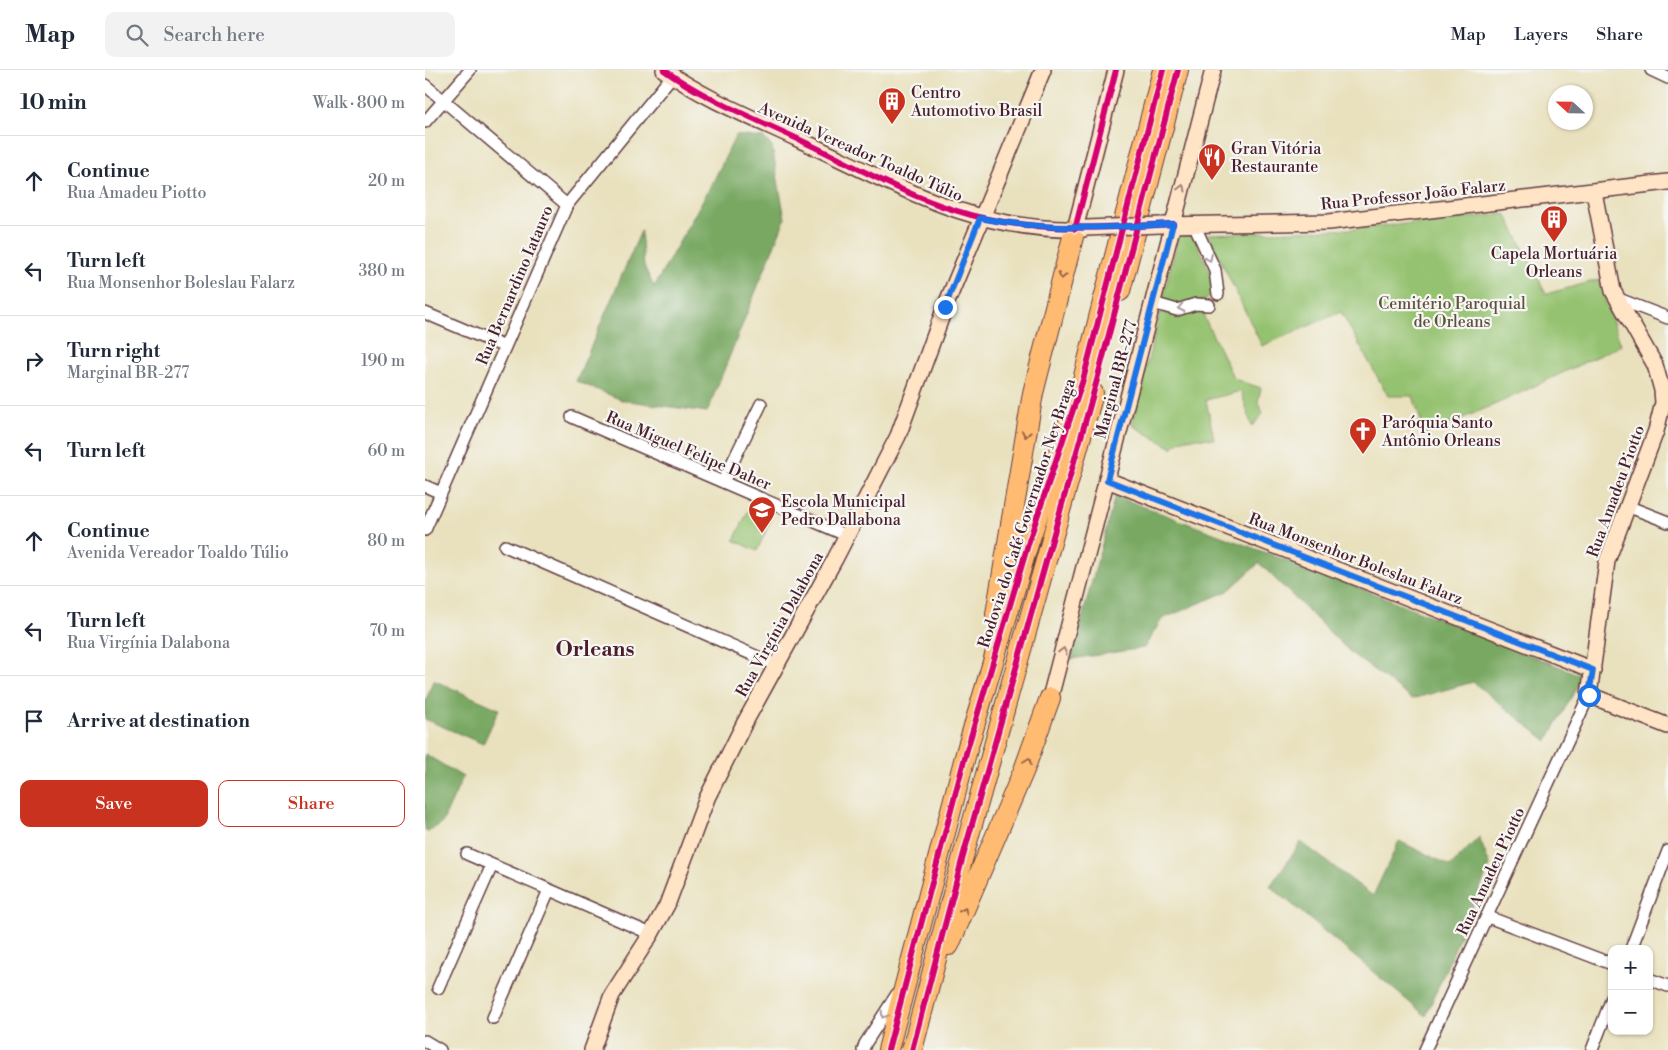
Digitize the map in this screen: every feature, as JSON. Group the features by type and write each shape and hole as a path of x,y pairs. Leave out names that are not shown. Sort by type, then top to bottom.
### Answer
{"highway":[{"name":"Rodovia do Café Governador Ney Braga","path":"888,1050 944,832 983,696 1029,541 1083,380 1163,70"},
{"name":"Rodovia do Café Governador Ney Braga","path":"912,1050 923,1004 1097,380 1178,70"},
{"path":"983,696 1033,393 1080,229"},
{"path":"923,1004 1024,770 1050,698"}],"street":[{"path":"425,134 427,120 469,70"},
{"name":"Rua Virgínia Dalabona","path":"592,1050 612,995 667,905 707,798 776,665 848,536 901,428 980,218 1043,70"},
{"path":"1080,229 1116,70"},
{"name":"Marginal BR-277","path":"1050,698 1153,303 1167,225 1213,70"},
{"path":"1651,70 1668,78"},
{"name":"Avenida Vereador Toaldo Túlio","path":"668,73 703,94 953,210 980,218 1024,225 1080,229 1167,225"},
{"name":"Rua Bernardino Iatauro","path":"425,530 567,205 668,73"},
{"path":"425,85 567,205"},
{"name":"Rua Professor João Falarz","path":"1167,225 1329,222 1668,182"},
{"name":"Rua Amadeu Piotto","path":"1425,1050 1489,917 1589,695 1607,561 1656,431 1663,403 1662,390 1655,365 1611,284 1593,192"},
{"path":"1194,224 1215,270 1218,294"},
{"path":"1617,298 1668,318"},
{"path":"1153,303 1177,310 1196,304 1209,305"},
{"path":"425,313 505,347"},
{"path":"723,482 761,404"},
{"name":"Rua Miguel Felipe Daher","path":"572,417 848,536"},
{"name":"Rua Monsenhor Boleslau Falarz","path":"1107,480 1593,670"},
{"path":"425,486 441,493"},
{"path":"1627,506 1668,522"},
{"path":"505,546 776,665"},
{"path":"1589,695 1668,726"},
{"path":"1633,945 1668,851"},
{"path":"467,854 651,934"},
{"path":"438,988 492,865"},
{"path":"493,1018 549,890"},
{"path":"1489,917 1608,962"},
{"path":"863,1050 906,980"},
{"path":"1653,980 1668,986"},
{"path":"1592,1050 1608,1008"},
{"path":"425,1041 440,1050"}],"green space":[{"path":"736,135 764,138 772,147 785,219 707,412 622,400 576,381 641,231 644,266 654,287 714,180"},
{"name":"Cemitério Paroquial de Orleans","path":"1506,214 1546,294 1598,280 1621,345 1503,401 1425,434 1413,396 1388,396 1341,312 1262,346 1208,234 1353,229"},
{"path":"1179,235 1194,236 1211,274 1214,290 1206,300 1181,305 1162,301"},
{"path":"1196,308 1206,311 1204,317 1234,379 1261,388 1258,401 1263,413 1252,427 1241,391 1206,400 1214,439 1186,439 1172,448 1132,425 1160,312 1181,314"},
{"path":"1115,496 1386,598 1583,676 1547,741 1473,682 1412,699 1351,653 1259,563 1228,591 1162,619 1144,648 1071,659"},
{"path":"749,509 771,520 757,551 734,540"},
{"path":"433,680 499,709 483,744 425,719 425,704"},
{"path":"425,754 463,777 442,823 428,832 425,831"},
{"path":"1479,837 1490,865 1426,1016 1270,886 1301,842 1373,896 1399,841 1451,866"}],"cycle path":[{"path":"664,70 697,91 732,109 915,196 954,210 1008,223 1063,228 1173,224"},
{"path":"1075,229 1116,70"},
{"path":"888,1050 966,753 1029,541 1083,380 1163,70"},
{"path":"912,1050 962,860 1097,380 1178,70"}],"place":[{"name":"Centro Automotivo Brasil","path":"892,125"},
{"name":"Gran Vitória Restaurante","path":"1212,181"},
{"name":"Capela Mortuária Orleans","path":"1554,243"},
{"name":"Paróquia Santo Antônio Orleans","path":"1363,455"},
{"name":"Escola Municipal Pedro Dallabona","path":"762,534"}],"district":[{"name":"Orleans","path":"595,649"}],"route":[{"path":"945,307 980,218 1046,228 1075,229 1173,224 1107,480 1593,670 1589,695"}]}
